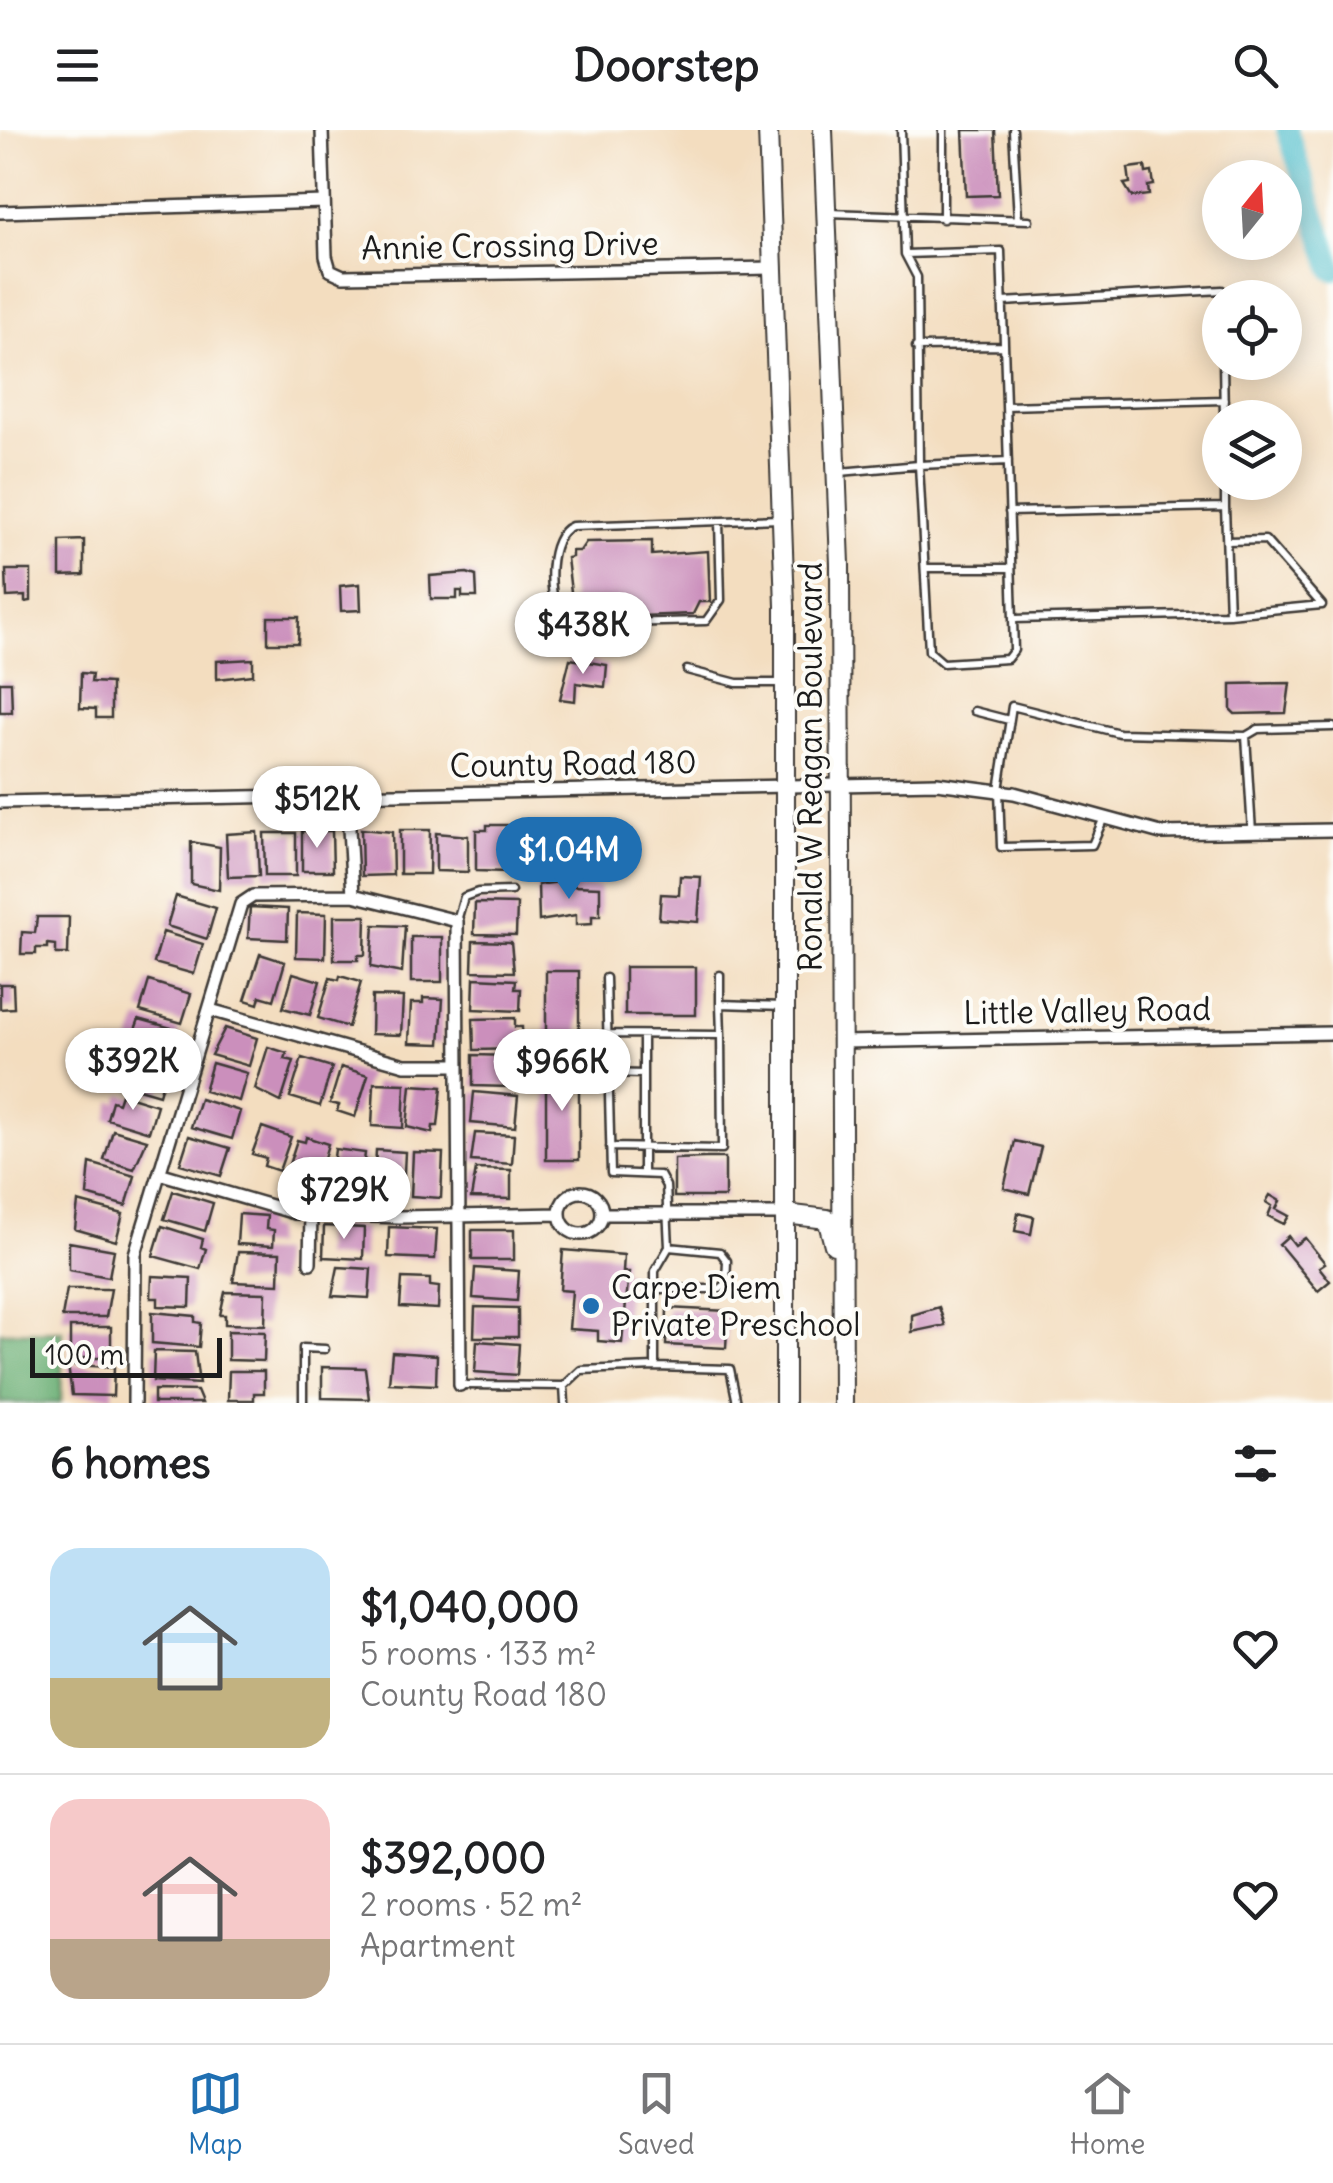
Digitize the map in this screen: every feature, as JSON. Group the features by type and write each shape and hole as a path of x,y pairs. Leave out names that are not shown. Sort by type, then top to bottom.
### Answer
{"main road":[{"name":"Ronald W Reagan Boulevard","path":"768,130 786,683 785,1403"},
{"name":"Ronald W Reagan Boulevard","path":"823,130 837,472 843,784 843,1403"},
{"path":"785,1214 821,1217 832,1228 834,1282 842,1316"}],"street":[{"name":"Annie Crossing Drive","path":"322,130 326,256 330,270 343,276 772,268"},
{"path":"0,212 324,202"},
{"name":"County Road 180","path":"0,802 937,783 999,790 1161,834 1333,830"},
{"path":"347,796 353,895"},
{"path":"134,1403 135,1254 241,904 253,896 353,895 457,921 460,1385"},
{"path":"210,1010 406,1064 457,1065"},
{"name":"Little Valley Road","path":"842,1042 1333,1033"},
{"path":"162,1174 295,1213 560,1214"},
{"path":"581,1192 598,1202 602,1214 597,1226 580,1234 569,1230 560,1214 568,1196 581,1192"},
{"path":"310,1263 311,1214"},
{"path":"602,1214 785,1214"}],"lane":[{"path":"901,130 905,254 918,277 916,347 929,652 937,660 1007,659 1014,650 1001,251 905,254"},
{"path":"943,130 943,219"},
{"path":"1013,130 1018,219"},
{"path":"828,213 1029,220"},
{"path":"1002,302 1202,291"},
{"path":"916,347 1004,346"},
{"path":"1223,380 1224,400"},
{"path":"1006,406 1202,401"},
{"path":"837,472 1008,461"},
{"path":"1226,500 1229,614"},
{"path":"1010,512 1226,507"},
{"path":"719,521 721,600 706,621 575,624 559,616 554,546 564,529 719,521 782,519"},
{"path":"1013,619 1229,614 1322,605 1265,540 1226,541"},
{"path":"927,568 1011,568"},
{"path":"687,670 737,682 786,683"},
{"path":"1103,820 1092,845 1000,846 999,790 1012,706 1119,734 1246,736 1258,730 1333,728"},
{"path":"974,711 1009,720"},
{"path":"1246,736 1252,834"},
{"path":"457,921 464,897 478,892 511,891"},
{"path":"610,1147 722,1150 720,975"},
{"path":"606,978 610,1174 660,1174 666,1186 669,1248 654,1271 655,1366"},
{"path":"720,1004 785,1006"},
{"path":"608,1034 720,1035"},
{"path":"643,1035 643,1174"},
{"path":"608,1072 643,1074"},
{"path":"655,1289 720,1289 726,1284 727,1261 720,1252 669,1248"},
{"path":"302,1403 303,1348 325,1348"},
{"path":"460,1385 564,1386 581,1370 655,1366 730,1369 737,1403"},
{"path":"564,1386 565,1403"}],"green space":[{"path":"63,1331 61,1403 0,1403 0,1332"}],"building":[{"path":"963,130 995,130 998,195 966,196"},
{"path":"1145,166 1146,173 1152,172 1154,185 1148,186 1149,195 1132,197 1124,184 1130,183 1128,168"},
{"path":"84,540 84,575 60,576 60,541"},
{"path":"652,541 652,555 708,551 710,602 699,602 693,614 588,618 583,608 573,609 567,558 572,557 572,551 580,551 586,542"},
{"path":"6,570 31,570 31,601 25,602 25,596 7,597"},
{"path":"430,576 476,576 477,597 462,597 462,591 457,591 457,599 431,599"},
{"path":"360,584 361,610 341,611 340,586"},
{"path":"268,617 299,617 298,643 268,643"},
{"path":"253,659 253,675 217,679 217,661"},
{"path":"570,659 607,665 605,687 576,683 575,701 560,699"},
{"path":"81,673 92,674 91,682 111,683 111,718 96,718 96,709 80,708"},
{"path":"0,682 11,682 12,712 0,712"},
{"path":"1290,683 1286,713 1235,714 1231,710 1231,684"},
{"path":"487,825 507,825 507,872 476,871 476,830 487,830"},
{"path":"361,829 392,832 393,875 362,876"},
{"path":"400,830 430,830 429,874 400,874"},
{"path":"302,831 332,831 333,871 302,871"},
{"path":"257,832 259,876 228,877 226,834"},
{"path":"264,833 296,833 296,876 265,876"},
{"path":"436,833 468,836 468,872 436,871"},
{"path":"191,842 220,847 219,890 191,884"},
{"path":"680,876 701,877 698,922 659,919 661,894 679,895"},
{"path":"573,880 574,886 600,887 600,916 592,916 592,924 576,925 576,915 539,921 538,885"},
{"path":"176,896 216,908 207,939 167,926"},
{"path":"475,903 517,904 516,935 474,934"},
{"path":"250,907 288,909 287,940 248,938"},
{"path":"297,913 326,914 325,958 296,957"},
{"path":"334,916 366,916 365,955 358,955 358,960 334,960"},
{"path":"37,917 69,917 68,954 56,954 56,945 47,944 47,948 36,948 36,954 21,954 22,932 35,933"},
{"path":"374,925 405,926 402,973 371,967"},
{"path":"163,932 203,944 194,974 154,963"},
{"path":"411,937 442,937 442,982 411,982"},
{"path":"473,941 511,942 514,972 472,971"},
{"path":"260,954 285,962 274,1000 260,996 258,1004 245,1000"},
{"path":"625,967 696,967 696,1015 625,1015"},
{"path":"546,971 579,971 579,1061 546,1061"},
{"path":"293,973 320,981 310,1015 283,1008"},
{"path":"340,976 361,982 348,1027 318,1018 330,978 339,980"},
{"path":"474,978 516,980 515,989 521,989 520,1011 473,1009"},
{"path":"149,981 191,994 182,1023 140,1011"},
{"path":"0,984 13,984 14,1008 0,1009"},
{"path":"372,996 403,997 401,1035 371,1034"},
{"path":"423,998 443,999 440,1044 409,1043 411,1003 423,1003"},
{"path":"515,1018 515,1027 522,1027 523,1049 474,1050 473,1019"},
{"path":"139,1019 179,1030 170,1060 128,1048"},
{"path":"225,1028 257,1038 249,1066 211,1055"},
{"path":"268,1047 287,1053 285,1059 294,1061 281,1102 255,1089"},
{"path":"473,1055 512,1056 511,1087 473,1086"},
{"path":"131,1057 167,1067 159,1095 124,1085"},
{"path":"302,1058 332,1067 320,1106 290,1097"},
{"path":"212,1063 247,1073 239,1101 204,1091"},
{"path":"341,1067 368,1075 355,1117 337,1111 339,1105 330,1103"},
{"path":"546,1068 579,1068 579,1160 546,1160"},
{"path":"374,1083 405,1084 403,1128 372,1126"},
{"path":"411,1085 442,1087 438,1126 433,1126 432,1133 407,1127"},
{"path":"474,1092 518,1096 515,1127 471,1123"},
{"path":"121,1094 157,1105 149,1132 107,1119 112,1101 118,1103"},
{"path":"200,1099 240,1111 232,1139 191,1127"},
{"path":"262,1127 291,1137 279,1171 264,1166 266,1158 252,1154"},
{"path":"113,1130 147,1140 134,1169 104,1160"},
{"path":"475,1133 514,1135 512,1164 471,1161"},
{"path":"189,1136 230,1148 221,1176 180,1164"},
{"path":"306,1137 328,1144 315,1190 284,1180 297,1140 305,1142"},
{"path":"1015,1141 1041,1147 1029,1194 1004,1188"},
{"path":"335,1149 365,1153 360,1195 330,1192"},
{"path":"376,1150 405,1152 403,1193 374,1191"},
{"path":"413,1152 443,1153 441,1198 411,1196"},
{"path":"725,1158 725,1197 674,1197 674,1159"},
{"path":"90,1163 135,1176 126,1206 87,1195"},
{"path":"476,1169 511,1170 511,1199 471,1198"},
{"path":"173,1191 213,1203 205,1231 164,1219"},
{"path":"1270,1195 1280,1201 1276,1209 1289,1216 1284,1224 1268,1216 1272,1206 1266,1202"},
{"path":"78,1202 123,1214 116,1241 75,1229"},
{"path":"1018,1213 1034,1217 1031,1234 1015,1231"},
{"path":"239,1214 267,1216 266,1229 274,1230 273,1246 237,1244"},
{"path":"162,1226 203,1239 201,1247 206,1249 200,1269 153,1256"},
{"path":"324,1226 364,1228 363,1259 323,1257"},
{"path":"389,1227 437,1229 435,1259 388,1257"},
{"path":"472,1230 514,1230 514,1260 472,1260"},
{"path":"1288,1236 1295,1245 1305,1238 1325,1263 1319,1267 1330,1281 1318,1291 1279,1244"},
{"path":"69,1242 114,1250 109,1277 69,1270"},
{"path":"563,1250 624,1255 623,1272 629,1272 622,1343 598,1341 598,1331 569,1329 572,1291 560,1290"},
{"path":"238,1252 280,1253 279,1284 233,1282"},
{"path":"338,1267 371,1269 369,1298 332,1296"},
{"path":"475,1268 519,1271 517,1301 473,1298"},
{"path":"152,1276 191,1278 190,1307 158,1306 158,1298 151,1298"},
{"path":"402,1278 430,1279 430,1286 439,1287 438,1309 400,1307"},
{"path":"67,1289 111,1289 106,1317 62,1317"},
{"path":"225,1292 266,1293 265,1325 225,1324 225,1315 220,1315"},
{"path":"475,1307 518,1308 518,1337 474,1337"},
{"path":"939,1307 945,1325 912,1332 912,1315"},
{"path":"667,1308 728,1311 726,1348 666,1345"},
{"path":"152,1312 195,1316 195,1322 201,1323 199,1347 152,1343"},
{"path":"70,1327 111,1327 111,1358 70,1358"},
{"path":"228,1331 265,1332 264,1361 228,1360"},
{"path":"477,1341 519,1344 517,1375 475,1372"},
{"path":"154,1351 195,1352 199,1384 153,1381"},
{"path":"392,1352 437,1355 436,1385 389,1383"},
{"path":"68,1365 114,1367 113,1396 72,1395"},
{"path":"322,1367 365,1368 369,1399 322,1398"},
{"path":"229,1371 264,1371 264,1393 254,1393 254,1400 228,1400"},
{"path":"154,1390 197,1391 202,1403 154,1403"}],"waterway":[{"path":"1287,130 1333,270"}],"place":[{"name":"Carpe Diem Private Preschool","path":"591,1306"}]}
